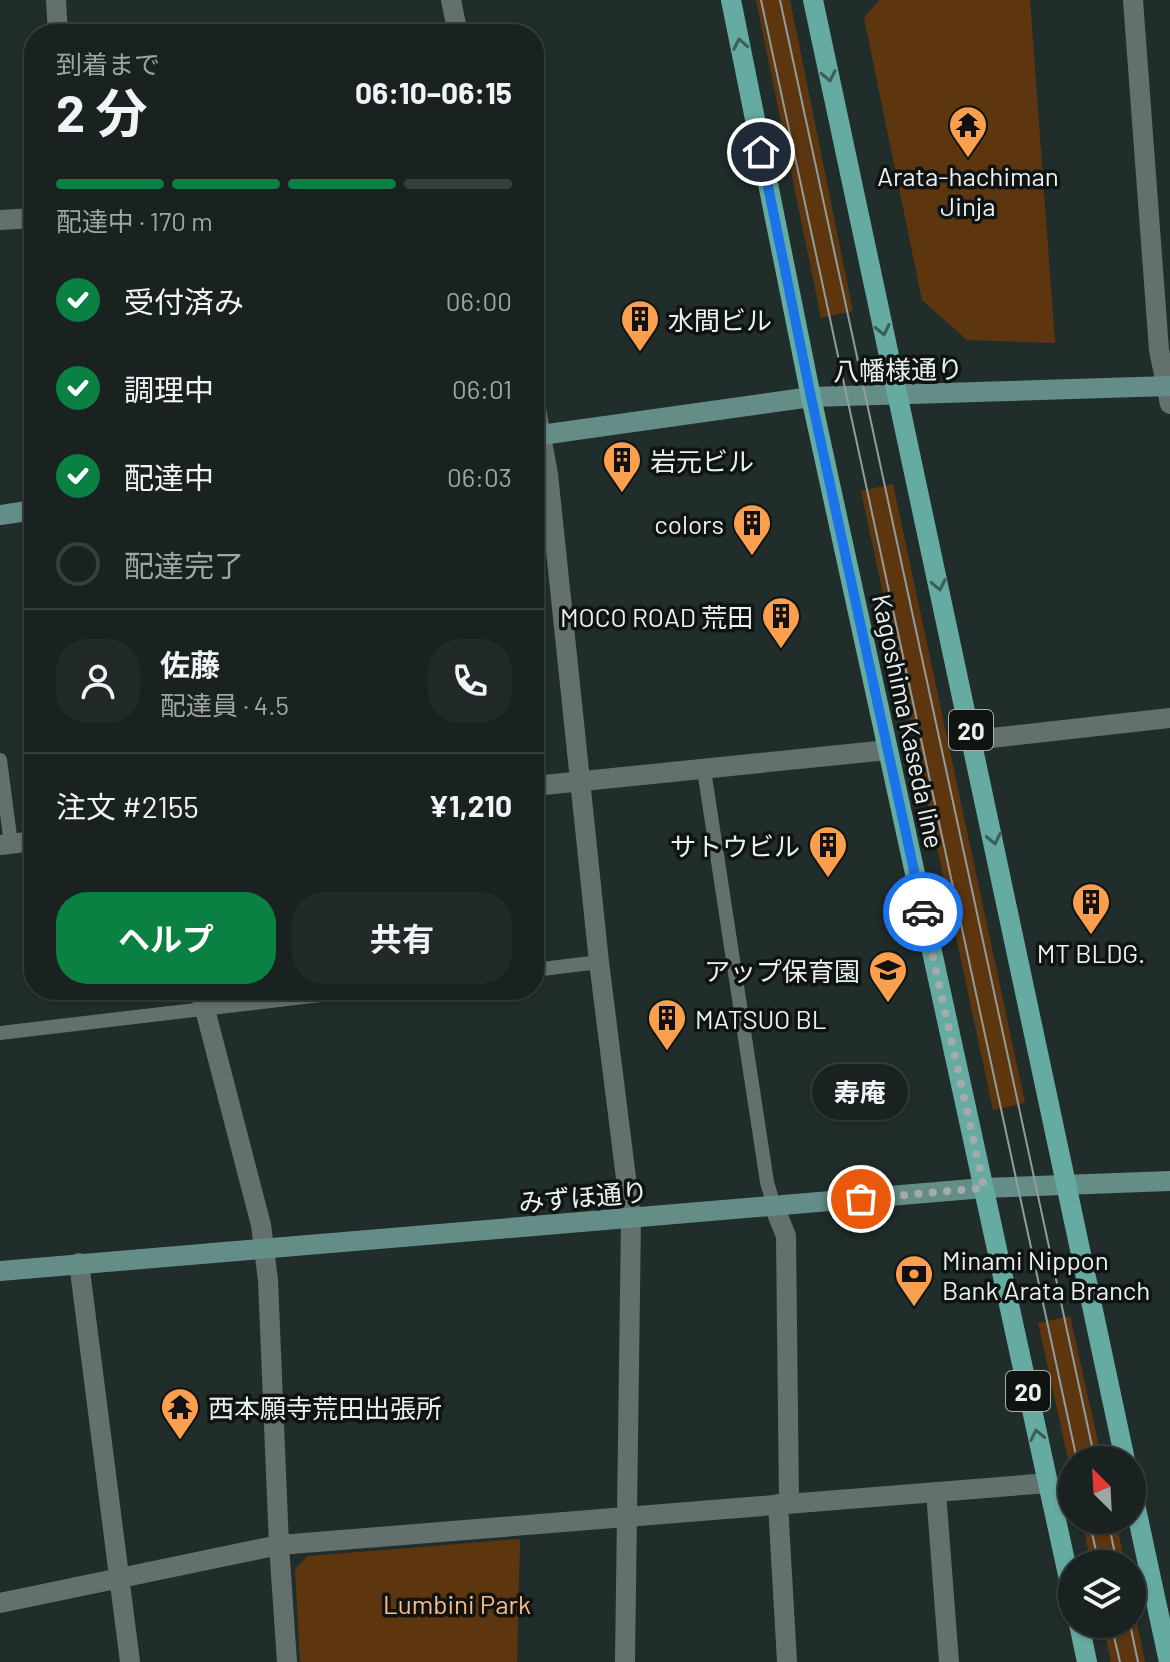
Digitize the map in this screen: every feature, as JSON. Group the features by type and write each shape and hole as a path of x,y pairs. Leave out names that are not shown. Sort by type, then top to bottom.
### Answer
{"main road":[{"name":"Kagoshima Kaseda line","path":"731,0 811,397 1063,1550"},
{"name":"20","path":"813,0 1122,1446"},
{"path":"1141,1534 1169,1662"},
{"path":"1082,1638 1087,1662"}],"street":[{"path":"56,0 57,24"},
{"path":"451,0 456,24"},
{"path":"1133,0 1159,350 1169,392"},
{"path":"0,220 24,219"},
{"name":"八幡様通り","path":"544,435 811,397 1169,392"},
{"path":"544,459 599,962 631,1218 625,1662"},
{"path":"0,515 24,511"},
{"path":"973,740 1170,718"},
{"path":"544,785 888,750"},
{"path":"202,1000 261,1225 264,1248 287,1662"},
{"name":"みずほ通り","path":"0,1271 984,1188 1170,1181"},
{"path":"774,1206 786,1236 784,1503 787,1662"},
{"path":"79,1263 130,1662"},
{"path":"0,1603 279,1545 1048,1483"},
{"path":"936,1492 949,1662"}],"lane":[{"path":"0,760 6,844"},
{"path":"704,770 767,1182 774,1206"},
{"path":"544,969 599,962"},
{"path":"0,1033 196,1000"}],"green space":[{"path":"756,0 790,0 853,311 821,318"},
{"name":"Arata-hachiman Jinja","path":"879,0 1030,0 1055,343 967,340 922,300 864,18"},
{"path":"893,484 1025,1103 993,1110 861,491"},
{"path":"1070,1316 1099,1446 1065,1446 1038,1323"},
{"path":"1085,1534 1119,1534 1122,1550 1088,1550"},
{"name":"Lumbini Park","path":"520,1539 517,1662 300,1662 295,1569 308,1556"},
{"path":"1106,1638 1140,1638 1145,1662 1111,1662"}],"tram line":[{"path":"761,0 1074,1446"},
{"path":"780,0 1092,1446"},
{"path":"1092,1534 1096,1550"},
{"path":"1111,1534 1114,1550"},
{"path":"1114,1638 1120,1662"},
{"path":"1133,1638 1138,1662"}],"way so far":[{"path":"861,1199 984,1188 923,912"}],"place":[{"name":"Arata-hachiman Jinja","path":"968,159"},
{"name":"水間ビル","path":"640,353"},
{"name":"岩元ビル","path":"622,494"},
{"name":"colors","path":"752,557"},
{"name":"MOCO ROAD 荒田","path":"781,650"},
{"name":"サトウビル","path":"828,879"},
{"name":"MT BLDG.","path":"1091,936"},
{"name":"アップ保育園","path":"888,1004"},
{"name":"MATSUO BL","path":"667,1052"},
{"name":"寿庵","path":"861,1199"},
{"name":"Minami Nippon Bank Arata Branch","path":"914,1308"},
{"name":"西本願寺荒田出張所","path":"180,1441"}],"route":[{"path":"761,152 923,912"}]}
